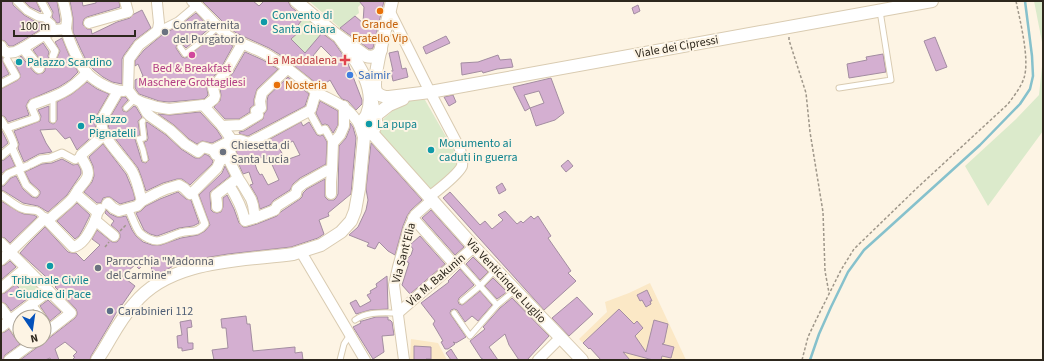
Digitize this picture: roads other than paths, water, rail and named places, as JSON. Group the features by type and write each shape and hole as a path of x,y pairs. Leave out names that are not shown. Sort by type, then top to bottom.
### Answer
{"street":[{"path":"17,1 27,11 38,17 45,18 52,24 54,30"},
{"path":"41,1 48,14 45,18"},
{"path":"1,195 22,208 34,209 40,212 72,248 82,242 100,211 108,203 119,211 137,206 142,201 166,189 179,186 184,188 190,194 194,192 224,159 231,154 229,141 222,126 205,106 198,105 169,109 157,107 138,100 123,91 100,83 87,73 79,60 66,29 67,22 64,1"},
{"path":"89,23 128,12 126,1"},
{"path":"156,32 159,26 158,1"},
{"path":"296,1 340,38 366,56 376,58"},
{"name":"Viale dei Cipressi","path":"425,92 932,1"},
{"path":"142,201 137,184 130,169 109,142 101,121 123,91 129,59 139,44 156,32 178,21 194,3 227,35 272,58 316,92 344,106 366,132"},
{"path":"366,132 373,130 376,126 372,100 375,83 376,58 384,38 391,6"},
{"path":"391,6 425,92"},
{"path":"1,84 16,76 5,53 15,52 54,30 66,29"},
{"path":"44,35 55,51 53,56"},
{"path":"340,38 363,73"},
{"path":"205,106 214,99 215,96 213,88 227,70 242,44"},
{"path":"23,48 39,68"},
{"path":"97,360 134,302 150,288 163,281 179,273 199,266 301,252 321,245 341,232 350,221 355,211 366,132 362,120 367,115 369,107 369,91 361,63 364,60 376,58"},
{"path":"222,126 241,124 258,115 256,111 261,108 260,101 262,93 287,69"},
{"path":"7,128 36,118 31,103 65,92 74,86 87,73"},
{"path":"375,83 376,92 382,96 389,97 425,92"},
{"path":"212,150 229,141 240,140 249,143 309,111 316,92"},
{"path":"375,116 389,105 425,92"},
{"name":"Via Sant'Elia","path":"404,360 394,285 409,228 415,215 457,173 462,165 460,149 457,142 425,92"},
{"path":"138,100 147,113 147,118 170,130 182,141 198,152 203,147 212,150 224,159 233,182"},
{"path":"333,143 340,135 344,126 344,106"},
{"path":"309,111 320,131 325,129 333,143 331,194"},
{"path":"1,120 12,137 14,145 1,156"},
{"name":"Via Venticinque Luglio","path":"366,132 582,360"},
{"path":"1,180 2,181 8,174 41,159 62,154 75,160 105,134"},
{"path":"12,148 25,167 26,185 35,193"},
{"path":"1,260 46,219 71,201 88,177 87,167 81,158 81,155"},
{"path":"217,207 216,195 233,182 242,184 251,199 255,218 275,210 277,206 296,194 297,189 303,184 326,171 332,170"},
{"path":"128,208 140,233 156,241 178,233 197,230 206,224 194,192"},
{"path":"76,194 100,211 114,236"},
{"path":"413,218 456,263"},
{"path":"1,243 50,290 71,313 52,328"},
{"name":"Via M. Bakunin","path":"398,313 474,247"},
{"path":"301,252 365,360"},
{"path":"1,288 26,268"},
{"path":"1,327 50,290"},
{"path":"1,308 12,323"},
{"path":"538,360 560,338"},
{"path":"1,356 9,360 22,349"}],"lane":[{"path":"839,88 891,80 880,10"},
{"path":"180,47 185,54 218,27"},
{"path":"52,120 53,97"},
{"path":"126,108 138,100"},
{"path":"144,159 143,150 139,139 146,138 142,122 147,118"},
{"path":"456,263 497,305"},
{"path":"462,301 496,270"},
{"path":"454,313 470,336 497,305 515,290"},
{"path":"33,304 37,309"},
{"path":"355,320 367,314 398,313"},
{"path":"340,360 344,344 350,334"}],"waterway":[{"path":"810,360 819,334 848,272 864,250 980,145 1020,104 1030,89 1033,76 1032,56 1025,1"}],"place":[{"name":"Grande Fratello Vip","path":"380,11"},
{"name":"Convento di Santa Chiara","path":"264,22"},
{"name":"Confraternita del Purgatorio","path":"165,32"},
{"name":"Bed & Breakfast Maschere Grottagliesi","path":"192,55"},
{"name":"La Maddalena","path":"345,60"},
{"name":"Palazzo Scardino","path":"19,62"},
{"name":"Saimir","path":"350,75"},
{"name":"Nosteria","path":"277,85"},
{"name":"La pupa","path":"369,124"},
{"name":"Palazzo Pignatelli","path":"81,126"},
{"name":"Monumento ai caduti in guerra","path":"431,150"},
{"name":"Chiesetta di Santa Lucia","path":"223,152"},
{"name":"Tribunale Civile - Giudice di Pace","path":"50,266"},
{"name":"Parrocchia \"Madonna del Carmine\"","path":"98,268"},
{"name":"Carabinieri 112","path":"110,311"}]}
